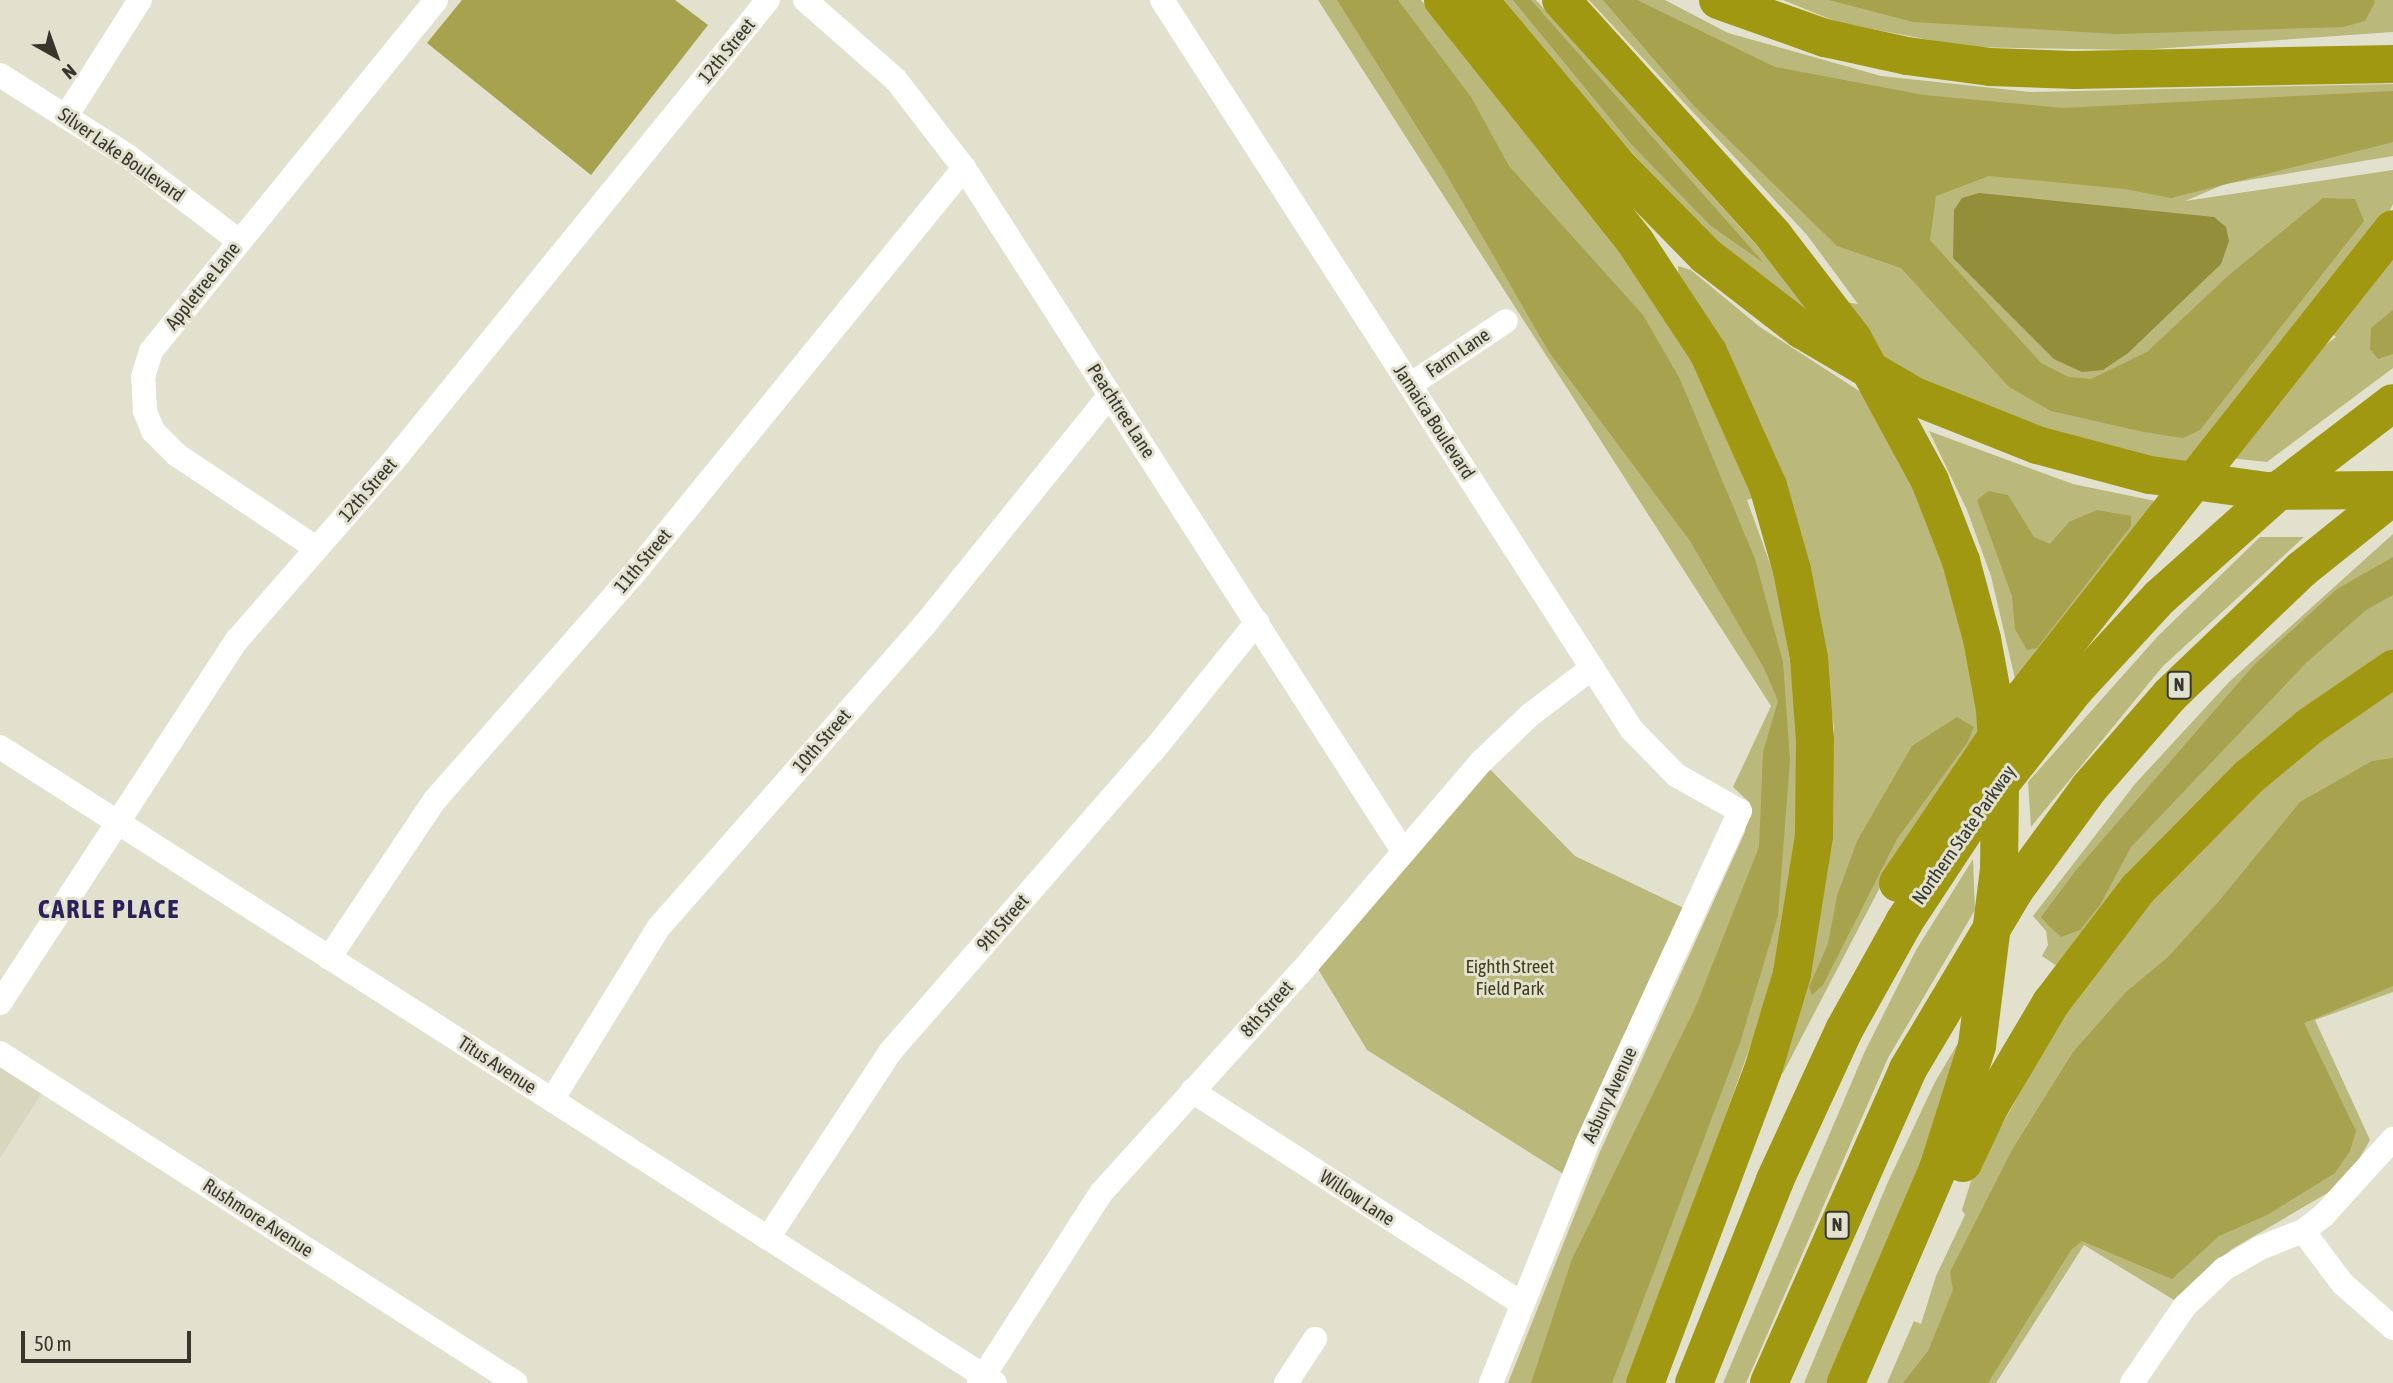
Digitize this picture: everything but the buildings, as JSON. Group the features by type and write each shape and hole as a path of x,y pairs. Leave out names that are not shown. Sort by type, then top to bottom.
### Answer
{"highway":[{"path":"1443,0 1636,243 1708,352 1768,486 1792,569 1809,658 1815,739 1815,823 1795,961 1764,1067 1645,1383"},
{"path":"1479,0 1617,165 1705,255 1802,330 1895,386 1995,431 2150,475 2267,492 2393,490"},
{"path":"1561,0 1744,202 1826,301 1875,376 1930,481 1972,601 1995,709 1998,869 1978,1046 1938,1169 1846,1383"},
{"path":"1718,0 1825,38 1907,56 1990,67 2074,70 2388,64"},
{"path":"1844,1030 1898,883 1950,801 2049,664 2393,229"},
{"name":"Northern State Parkway","path":"1693,1383 1775,1180 1844,1030 1942,862 2060,707 2194,565 2393,403"},
{"name":"N","path":"1769,1383 1908,1069 1992,924 2069,814 2170,695 2302,569 2393,496"},
{"path":"1868,1383 1990,1106 2070,975 2138,889 2220,803 2310,726 2393,668"}],"street":[{"path":"67,115 141,0"},
{"name":"Appletree Lane","path":"316,548 177,455 153,431 145,411 143,377 151,351 436,0"},
{"name":"12th Street","path":"0,1003 217,666 316,548 400,454 768,0"},
{"name":"Peachtree Lane","path":"804,0 896,80 964,168 1403,851"},
{"name":"Jamaica Boulevard","path":"1162,0 1592,668 1650,751 1692,785 1741,811"},
{"name":"Silver Lake Boulevard","path":"0,75 130,156 239,241"},
{"name":"11th Street","path":"329,958 434,801 632,576 964,168"},
{"name":"Farm Lane","path":"1410,385 1506,321"},
{"name":"10th Street","path":"552,1100 659,927 926,623 1110,396"},
{"name":"9th Street","path":"768,1238 890,1052 1153,751 1257,622"},
{"name":"8th Street","path":"986,1381 1101,1193 1507,735 1592,668"},
{"name":"Titus Avenue","path":"0,747 768,1238 986,1381"},
{"name":"Asbury Avenue","path":"1491,1383 1587,1144 1741,811"},
{"name":"Rushmore Avenue","path":"0,1053 516,1383"},
{"name":"Willow Lane","path":"1192,1091 1522,1304"},
{"path":"2132,1383 2185,1306 2224,1269 2260,1248 2303,1231 2324,1215 2393,1139"},
{"path":"2303,1231 2343,1284 2393,1328"},
{"path":"1286,1383 1315,1339"}],"shaded area":[{"path":"462,0 675,0 708,25 591,175 427,43"},
{"path":"1337,0 1398,0 1471,97 1509,166 1643,315 1680,379 1755,559 1783,662 1790,760 1778,916 1740,1043 1612,1383 1531,1383 1572,1259 1696,1006 1759,847 1763,752 1778,701 1764,668 1690,541 1549,352 1444,170"},
{"path":"1513,0 1531,0 1764,263 1711,226 1632,145"},
{"path":"1603,0 1637,0 1775,67 1924,95 2063,108 2393,91 2393,142 2171,198 2125,189 1989,176 1936,196 1930,240 2041,363 2069,377 2091,379 2147,352 2229,275 2323,198 2355,199 2364,221 2200,430 2183,438 2144,432 2051,411 2009,387 1901,268 1837,246 1694,106"},
{"path":"1829,0 2375,2 2365,21 2343,27 2117,34 1913,22"},
{"path":"1979,193 2214,217 2226,227 2229,241 2221,264 2128,353 2103,370 2082,372 2054,359 1953,258 1954,210 1962,198"},
{"path":"2393,310 2393,354 2378,359 2370,349 2371,328"},
{"path":"1988,491 2008,495 2034,537 2050,544 2069,522 2097,510 2131,516 2131,526 2037,648 2027,650 2015,629 2012,596 1977,500"},
{"path":"2393,557 2393,595 2366,610 2306,663 2131,847 2100,905 2080,930 2061,937 2041,917 2077,869 2254,665 2337,589"},
{"path":"1957,717 1974,727 1967,743 1897,839 1823,985 1812,995 1809,987 1828,944 1837,896 1857,841 1912,746"},
{"path":"2393,758 2393,986 2304,1023 2356,1131 2350,1151 2335,1173 2267,1215 2219,1236 2172,1279 2082,1241 2071,1250 1988,1383 1903,1383 1928,1351 1953,1290 1950,1272 2012,1150 2073,1052 2126,992 2168,957 2219,901 2300,802 2372,761"},
{"path":"0,1053 48,1084 0,1158"}],"green space":[{"path":"1318,0 1421,0 1676,324 1756,497 1747,500 1777,583 1800,721 1802,829 1776,974 1630,1383 1508,1383 1599,1154 1745,832 1750,803 1733,787 1771,706"},
{"path":"1504,0 1536,0 1802,296 1858,304 1807,235 1589,0 1665,0 1728,33 1881,76 2030,92 2393,84 2393,156 2225,184 2185,201 2393,170 2393,204 2386,218 2187,466 2062,437 1907,373 1788,298 1714,238 1614,134"},
{"path":"1783,0 2393,0 2393,32 2139,50 1965,47 1837,22"},
{"path":"2393,253 2393,368 2267,462 2229,458 2320,349 2336,337 2330,332"},
{"path":"1678,266 1691,270 1760,327 1870,398 1931,522 1962,633 1981,730 1889,870 1783,1073 1776,1071 1832,827 1834,727 1812,594 1679,279"},
{"path":"1929,431 2073,484 2160,502 2016,683 1991,576 1967,510"},
{"path":"2393,534 2393,659 2063,970 2042,956 2048,945 2046,931 2033,916 2135,784 2230,681"},
{"path":"2260,537 2304,537 2163,666 2031,827 2028,782 2158,636"},
{"path":"2393,689 2393,992 2315,1020 2370,1140 2355,1166 2336,1188 2232,1249 2174,1300 2084,1245 1996,1383 1887,1383 1914,1321 1921,1324 1936,1276 1965,1215 1962,1210 1971,1181 2054,1031 2134,922 2228,817 2360,709"},
{"name":"Eighth Street Field Park","path":"1482,761 1575,856 1694,913 1573,1180 1367,1050 1312,959"},
{"path":"1973,859 1975,910 1888,1058 1746,1383 1723,1383 1865,1051 1916,950"},
{"path":"1964,1033 1937,1128 1829,1383 1804,1383 1887,1184 1935,1082"}],"district":[{"name":"CARLE PLACE","path":"109,910"}]}
